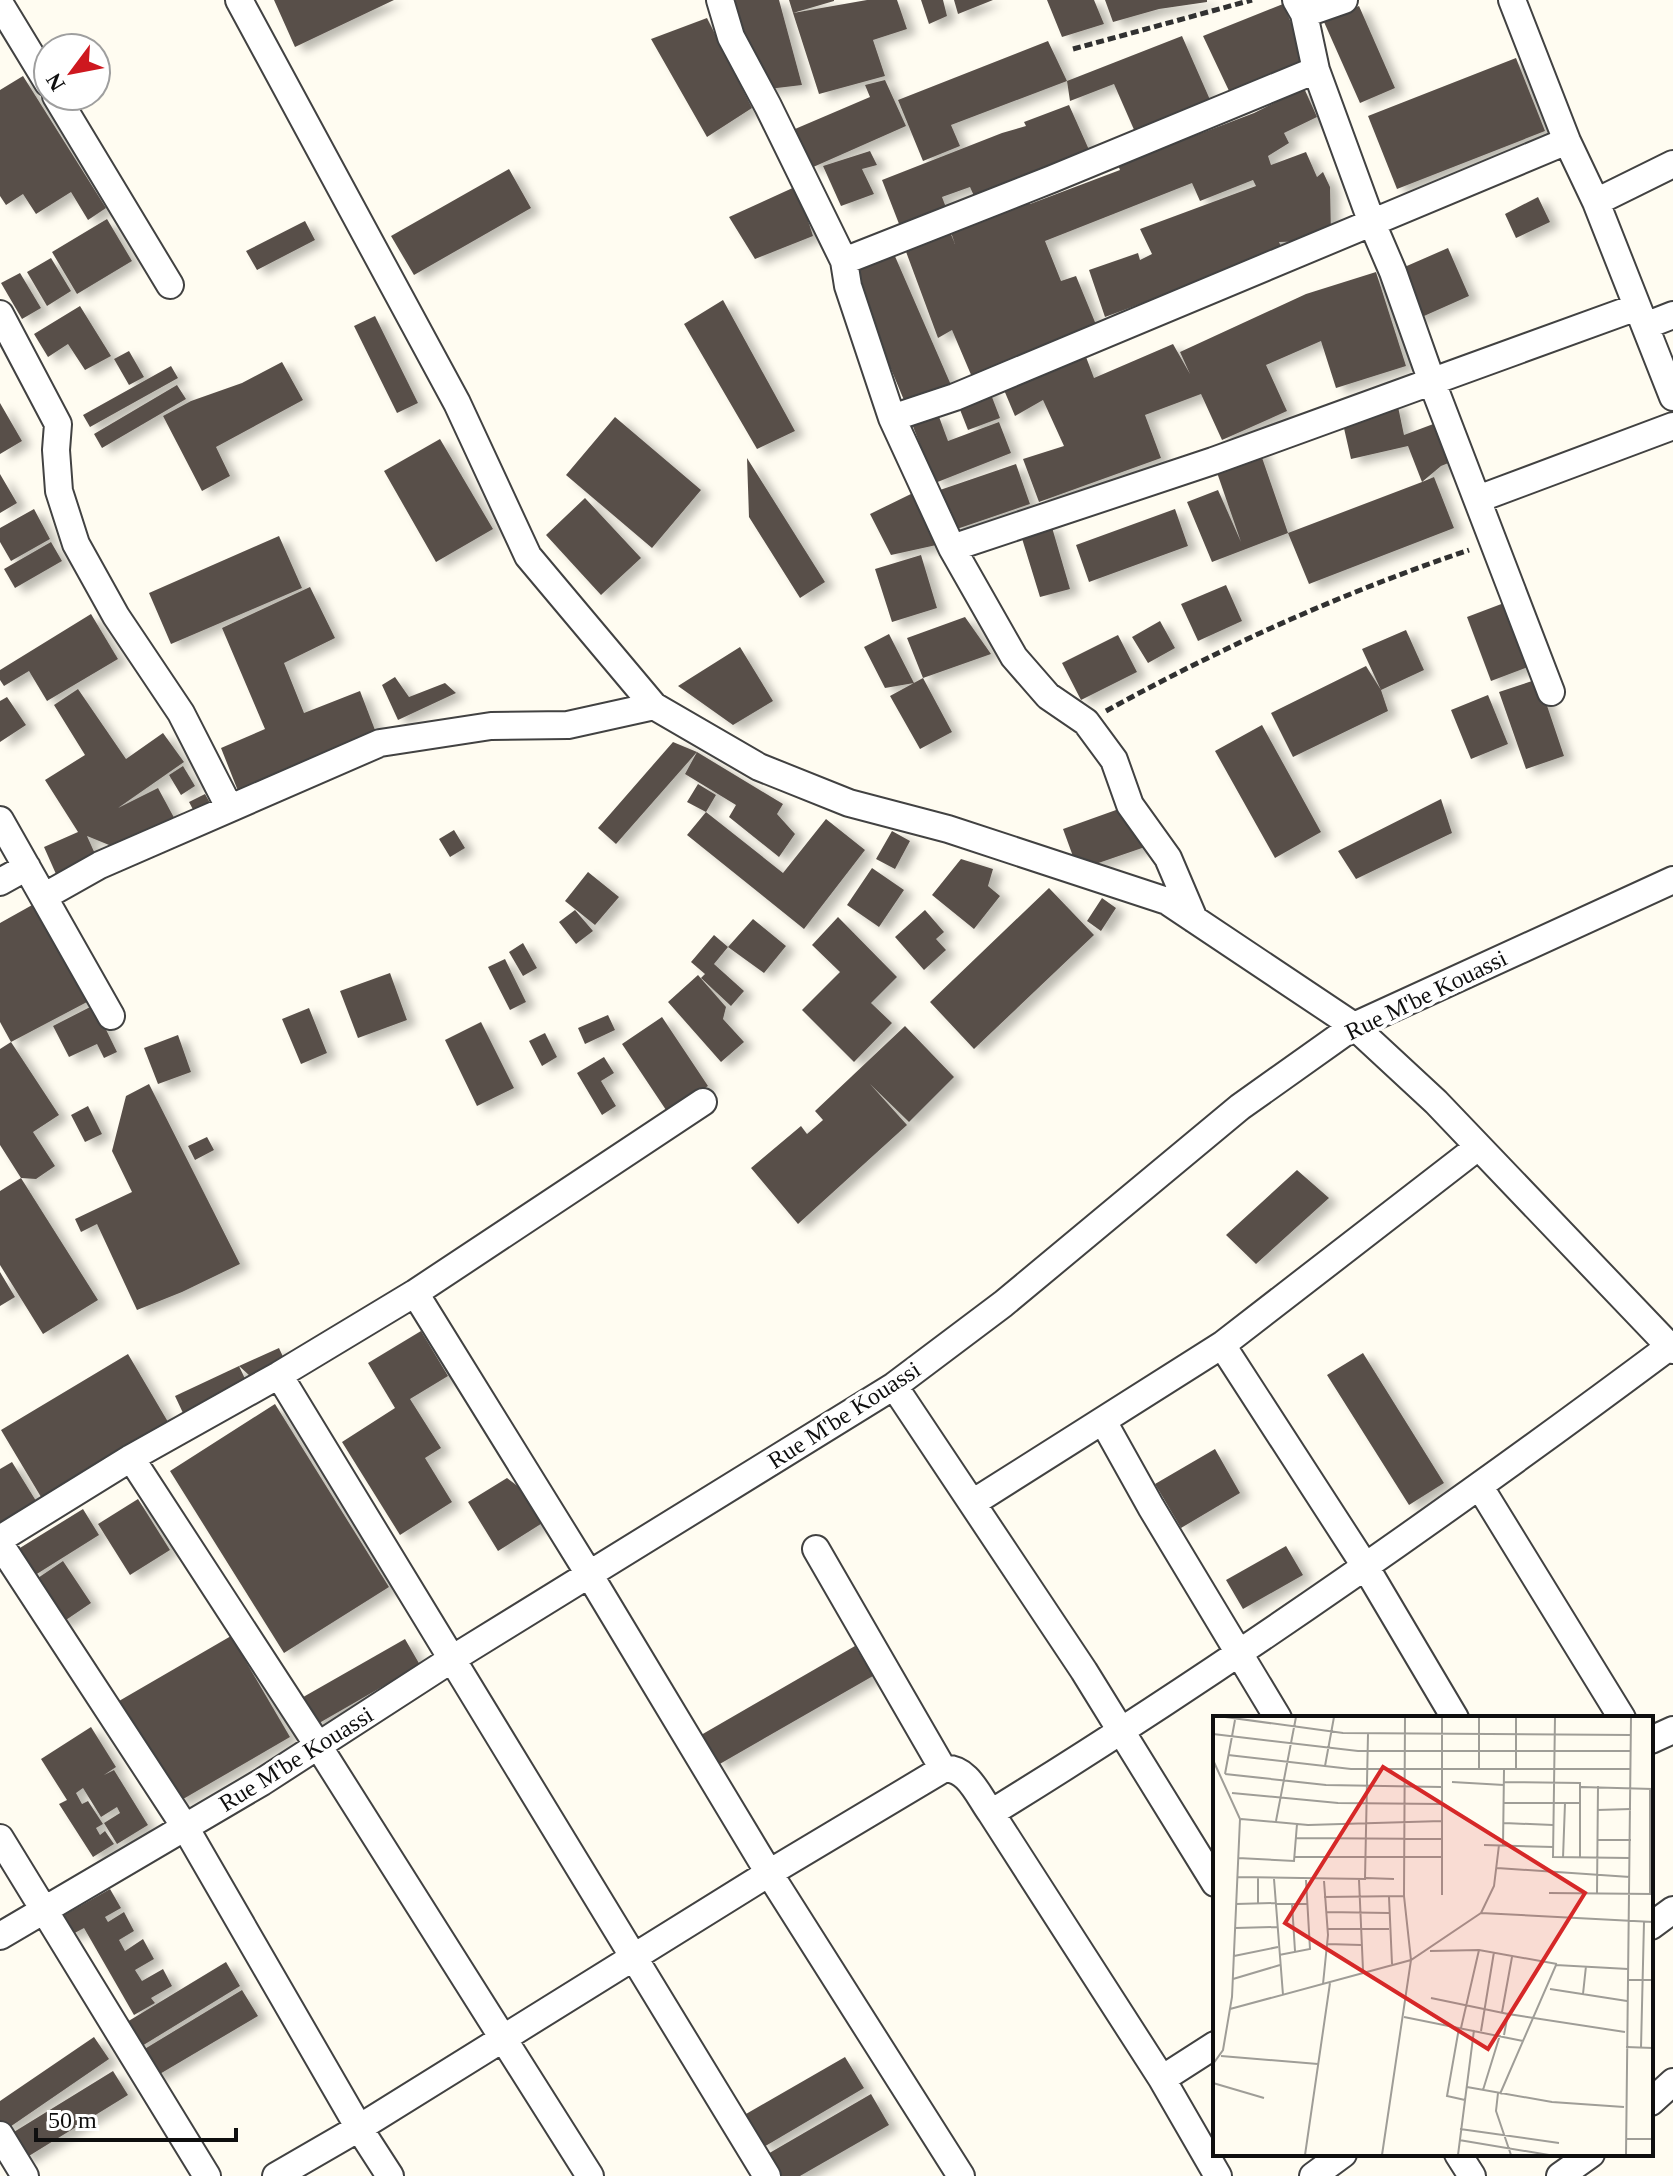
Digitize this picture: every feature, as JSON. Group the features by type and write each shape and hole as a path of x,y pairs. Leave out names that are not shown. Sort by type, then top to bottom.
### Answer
{"street":[{"path":"239,0 457,403 528,556 654,706 759,767 849,803 948,829 1167,901 1354,1026 1436,1102 1671,1349 1480,1487 1239,1653 1122,1732 991,1813"},
{"path":"720,0 731,37 844,261 848,286 892,418 952,548 1014,657 1048,696 1086,722 1114,760 1130,805 1168,858 1194,919"},
{"path":"1344,0 1300,7 1316,70 1551,692"},
{"path":"1512,0 1673,397"},
{"path":"0,4 32,57"},
{"path":"844,261 1316,70"},
{"path":"66,112 170,285"},
{"path":"892,418 955,397 1567,141"},
{"path":"1596,202 1673,164"},
{"path":"0,314 58,424 59,491 76,544 116,616 181,713 229,807"},
{"path":"952,548 1213,461 1432,382 1641,317 1673,315"},
{"path":"1478,499 1673,426"},
{"path":"45,896 100,865 380,743 491,726 568,725 654,706"},
{"path":"0,820 111,1016"},
{"path":"0,882 27,867"},
{"name":"Rue M'be Kouassi","path":"0,1936 319,1747 452,1659 894,1386 1003,1304 1240,1107 1354,1026 1673,880"},
{"path":"390,2176 359,2128 185,1827 0,1542 131,1458 279,1375 415,1293 703,1102"},
{"path":"974,1502 1222,1345 1478,1147"},
{"path":"415,1293 769,1873 961,2176"},
{"path":"1222,1345 1365,1566 1454,1716"},
{"path":"279,1375 767,2176"},
{"path":"894,1386 974,1502 1213,1880"},
{"path":"1103,1421 1277,1716"},
{"path":"131,1458 319,1747 590,2176"},
{"path":"1480,1487 1621,1716"},
{"path":"816,1549 943,1769"},
{"path":"1653,1739 1673,1730"},
{"path":"276,2176 359,2128 769,1873 943,1769 954,1768 963,1773 991,1813 1162,2079 1218,2176"},
{"path":"0,1838 207,2176"},
{"path":"1653,1925 1673,1910"},
{"path":"1162,2079 1213,2046"},
{"path":"1653,2100 1673,2082"},
{"path":"0,2135 25,2176"},
{"path":"1313,2176 1340,2156"},
{"path":"1459,2156 1472,2176"},
{"path":"1560,2176 1588,2156"}],"path":[{"path":"1073,49 1252,0"},
{"path":"1086,722 1194,662 1293,617 1397,574 1493,542"}],"building":[{"path":"274,0 394,0 295,47"},
{"path":"735,0 779,0 802,85 760,90"},
{"path":"789,0 834,0 834,1 793,13"},
{"path":"867,0 897,0 907,29 873,40 885,76 819,94 793,13"},
{"path":"921,0 943,0 947,16 929,24"},
{"path":"954,0 993,0 958,14"},
{"path":"1047,0 1094,0 1104,24 1062,37"},
{"path":"1105,0 1207,2 1159,9 1113,22"},
{"path":"1283,4 1308,62 1230,93 1203,36"},
{"path":"1359,6 1395,88 1360,103 1324,22"},
{"path":"707,18 752,108 707,137 651,39"},
{"path":"1182,36 1211,102 1135,132 1114,84 1070,101 1067,81"},
{"path":"1048,41 1067,81 951,125 960,146 923,161 898,100"},
{"path":"1516,58 1545,131 1397,189 1368,116"},
{"path":"23,76 32,90 32,112 46,112 106,208 88,220 71,192 36,214 23,194 6,205 0,196 0,90"},
{"path":"885,80 906,126 811,168 795,129 870,97 865,85"},
{"path":"1304,88 1317,117 1284,133 1289,143 1268,156 1271,165 1306,152 1317,177 1323,172 1330,187 1331,234 1313,241 1279,242 1283,251 1105,317 1089,270 1138,253 1140,260 1152,254 1140,229 1256,186 1253,180 1200,201 1192,183 1045,241 1061,281 1076,276 1097,327 972,377 952,330 938,338 905,249 951,234 955,244 949,227 1028,199 1030,204 1120,170 1118,165 1254,113"},
{"path":"1069,105 1090,152 974,196 970,187 942,197 947,210 901,229 882,180 1026,126 1024,122"},
{"path":"870,151 877,165 862,169 874,194 841,206 823,166"},
{"path":"509,169 531,208 414,275 391,236"},
{"path":"797,186 813,236 755,259 729,217"},
{"path":"1538,197 1550,222 1516,238 1505,214"},
{"path":"107,219 132,261 77,294 52,252"},
{"path":"305,221 315,240 257,270 246,251"},
{"path":"1448,248 1469,296 1415,320 1393,272"},
{"path":"894,254 951,385 906,405 851,273"},
{"path":"51,258 71,291 47,306 27,272"},
{"path":"1376,272 1406,366 1336,388 1321,341 1266,365 1287,411 1222,440 1201,394 1145,415 1161,458 1039,502 1023,459 1064,446 1043,400 1015,416 1004,390 1086,357 1094,378 1173,344 1190,374 1180,352 1306,294"},
{"path":"20,273 41,308 22,319 1,283"},
{"path":"723,300 795,431 757,449 684,324"},
{"path":"80,306 111,356 85,370 68,344 48,357 34,334"},
{"path":"375,316 418,403 397,413 354,326"},
{"path":"129,351 144,377 129,385 114,359"},
{"path":"282,362 303,400 216,447 230,476 202,491 163,416 191,401 242,383"},
{"path":"171,366 178,378 90,427 83,415"},
{"path":"987,384 1000,418 968,430 955,397"},
{"path":"177,385 186,399 102,448 94,434"},
{"path":"1397,402 1404,435 1436,423 1451,462 1422,482 1408,446 1351,459 1341,415"},
{"path":"0,403 22,441 0,454"},
{"path":"938,414 948,441 999,422 1011,453 935,483 912,424"},
{"path":"615,417 701,490 652,548 566,475"},
{"path":"440,439 493,529 436,562 384,471"},
{"path":"1258,446 1288,533 1212,562 1187,502 1218,490 1241,542 1213,461"},
{"path":"747,458 825,582 800,598 749,517"},
{"path":"1016,464 1030,504 951,531 937,491"},
{"path":"0,474 17,503 0,513"},
{"path":"1434,477 1454,528 1309,584 1288,533"},
{"path":"915,492 941,544 891,555 870,514"},
{"path":"585,498 641,558 601,595 546,535"},
{"path":"34,509 50,539 11,561 0,542 0,528"},
{"path":"1175,509 1188,546 1089,582 1076,545"},
{"path":"1051,524 1070,589 1040,597 1020,532"},
{"path":"279,536 302,588 171,644 149,593"},
{"path":"51,542 62,561 15,588 4,569"},
{"path":"921,555 937,608 892,622 875,569"},
{"path":"1226,585 1242,621 1198,641 1181,604"},
{"path":"310,587 335,638 284,663 304,713 360,691 380,743 240,796 221,748 265,729 222,628"},
{"path":"1504,603 1528,667 1491,681 1467,617"},
{"path":"91,614 118,659 47,701 29,671 4,686 0,680 0,670"},
{"path":"965,617 991,654 923,678 907,638"},
{"path":"1160,621 1175,648 1148,663 1132,637"},
{"path":"1406,630 1424,670 1381,690 1362,649"},
{"path":"889,634 914,683 885,688 864,647"},
{"path":"1118,635 1137,672 1081,700 1062,663"},
{"path":"740,647 773,701 733,725 678,686"},
{"path":"1366,666 1381,690 1388,711 1293,757 1271,713"},
{"path":"395,677 409,697 445,683 456,693 398,720 382,685"},
{"path":"923,678 952,732 920,749 890,696"},
{"path":"1538,679 1564,756 1526,769 1499,692"},
{"path":"78,689 126,759 163,733 184,762 118,808 158,788 178,825 114,847 87,836 100,865 60,883 44,847 78,832 45,780 85,755 54,705"},
{"path":"1488,695 1508,744 1471,759 1451,710"},
{"path":"7,697 26,725 0,742 0,701"},
{"path":"1262,725 1321,832 1275,858 1215,751"},
{"path":"673,742 697,752 616,844 598,828"},
{"path":"697,752 783,804 777,814 795,834 779,857 729,817 736,805 685,774"},
{"path":"183,766 195,786 181,795 169,775"},
{"path":"698,784 716,795 706,812 687,802"},
{"path":"205,794 213,808 197,817 189,802"},
{"path":"1441,799 1452,833 1356,879 1338,851"},
{"path":"1130,805 1145,847 1078,870 1063,829"},
{"path":"706,812 783,873 826,819 865,850 804,929 687,835"},
{"path":"454,830 465,848 450,857 439,839"},
{"path":"892,831 910,841 895,869 876,859"},
{"path":"961,859 993,869 988,886 1000,896 974,929 932,895"},
{"path":"872,868 904,890 879,927 847,905"},
{"path":"588,872 619,897 595,925 565,901"},
{"path":"1049,888 1094,935 974,1049 930,1002"},
{"path":"1102,898 1116,908 1101,931 1087,921"},
{"path":"34,904 87,1002 11,1042 0,1022 0,923"},
{"path":"575,910 593,931 576,944 559,922"},
{"path":"925,910 944,932 936,939 946,950 924,970 895,937"},
{"path":"838,917 897,977 871,1003 892,1023 854,1062 802,1010 840,972 812,945"},
{"path":"753,919 786,946 764,973 728,947"},
{"path":"714,935 728,947 714,964 744,991 731,1006 701,978 705,974 691,962"},
{"path":"523,943 537,968 523,976 509,952"},
{"path":"505,959 526,1002 510,1010 488,967"},
{"path":"390,973 407,1020 358,1038 340,991"},
{"path":"698,975 726,1007 723,1019 744,1042 721,1062 668,1002"},
{"path":"94,1005 117,1052 104,1058 97,1044 69,1057 53,1026"},
{"path":"309,1008 327,1053 301,1064 282,1019"},
{"path":"608,1015 615,1030 585,1044 578,1028"},
{"path":"662,1017 708,1086 668,1113 622,1044"},
{"path":"481,1022 514,1088 477,1106 445,1040"},
{"path":"905,1026 954,1077 909,1122 870,1084 907,1125 798,1224 751,1168 801,1126 807,1134 823,1120 815,1111"},
{"path":"545,1033 557,1057 542,1066 529,1041"},
{"path":"178,1035 191,1072 158,1084 144,1048"},
{"path":"11,1042 59,1115 33,1132 55,1166 36,1179 21,1178 0,1145 0,1049"},
{"path":"604,1057 614,1073 601,1081 616,1106 602,1115 577,1073"},
{"path":"149,1084 240,1264 137,1310 97,1224 81,1232 75,1219 132,1192 112,1151 126,1096"},
{"path":"88,1106 102,1134 85,1142 71,1115"},
{"path":"207,1137 214,1150 195,1160 188,1146"},
{"path":"1297,1170 1329,1198 1256,1264 1226,1235"},
{"path":"21,1178 98,1300 43,1334 0,1265 0,1191"},
{"path":"0,1272 15,1297 0,1306"},
{"path":"421,1331 448,1376 410,1399 441,1448 425,1458 452,1502 400,1535 342,1442 395,1408 368,1363"},
{"path":"279,1348 285,1361 250,1376 239,1366"},
{"path":"1363,1353 1444,1483 1409,1505 1327,1375"},
{"path":"128,1354 171,1427 44,1502 1,1430"},
{"path":"239,1366 247,1383 183,1413 175,1396"},
{"path":"275,1404 389,1587 284,1653 170,1471"},
{"path":"1215,1449 1240,1493 1181,1528 1155,1484"},
{"path":"12,1462 41,1509 0,1531 0,1469"},
{"path":"507,1478 524,1491 544,1522 498,1551 468,1502"},
{"path":"138,1499 170,1550 130,1575 98,1524"},
{"path":"83,1509 99,1535 32,1577 15,1551"},
{"path":"1286,1546 1303,1575 1243,1609 1226,1580"},
{"path":"63,1561 91,1603 60,1624 32,1582"},
{"path":"231,1636 290,1737 178,1802 119,1701"},
{"path":"405,1639 420,1665 314,1726 298,1700"},
{"path":"855,1646 873,1676 718,1765 701,1735"},
{"path":"91,1727 116,1767 104,1775 114,1770 148,1825 117,1844 104,1823 120,1813 117,1807 101,1817 83,1788 76,1793 82,1804 88,1801 103,1824 96,1828 100,1835 105,1831 114,1844 93,1857 59,1804 67,1800 41,1759"},
{"path":"110,1889 121,1908 105,1917 108,1922 124,1912 134,1931 119,1940 125,1951 143,1939 154,1959 135,1970 142,1981 163,1969 172,1986 151,1998 155,2003 134,2015 84,1928 69,1936 59,1918"},
{"path":"226,1962 240,1986 137,2049 122,2025"},
{"path":"242,1990 258,2016 153,2078 138,2053"},
{"path":"94,2037 109,2059 4,2131 0,2126 0,2101"},
{"path":"845,2057 864,2088 762,2148 746,2114"},
{"path":"113,2071 128,2095 24,2159 9,2135"},
{"path":"871,2094 889,2125 800,2176 778,2176 766,2155"}]}
